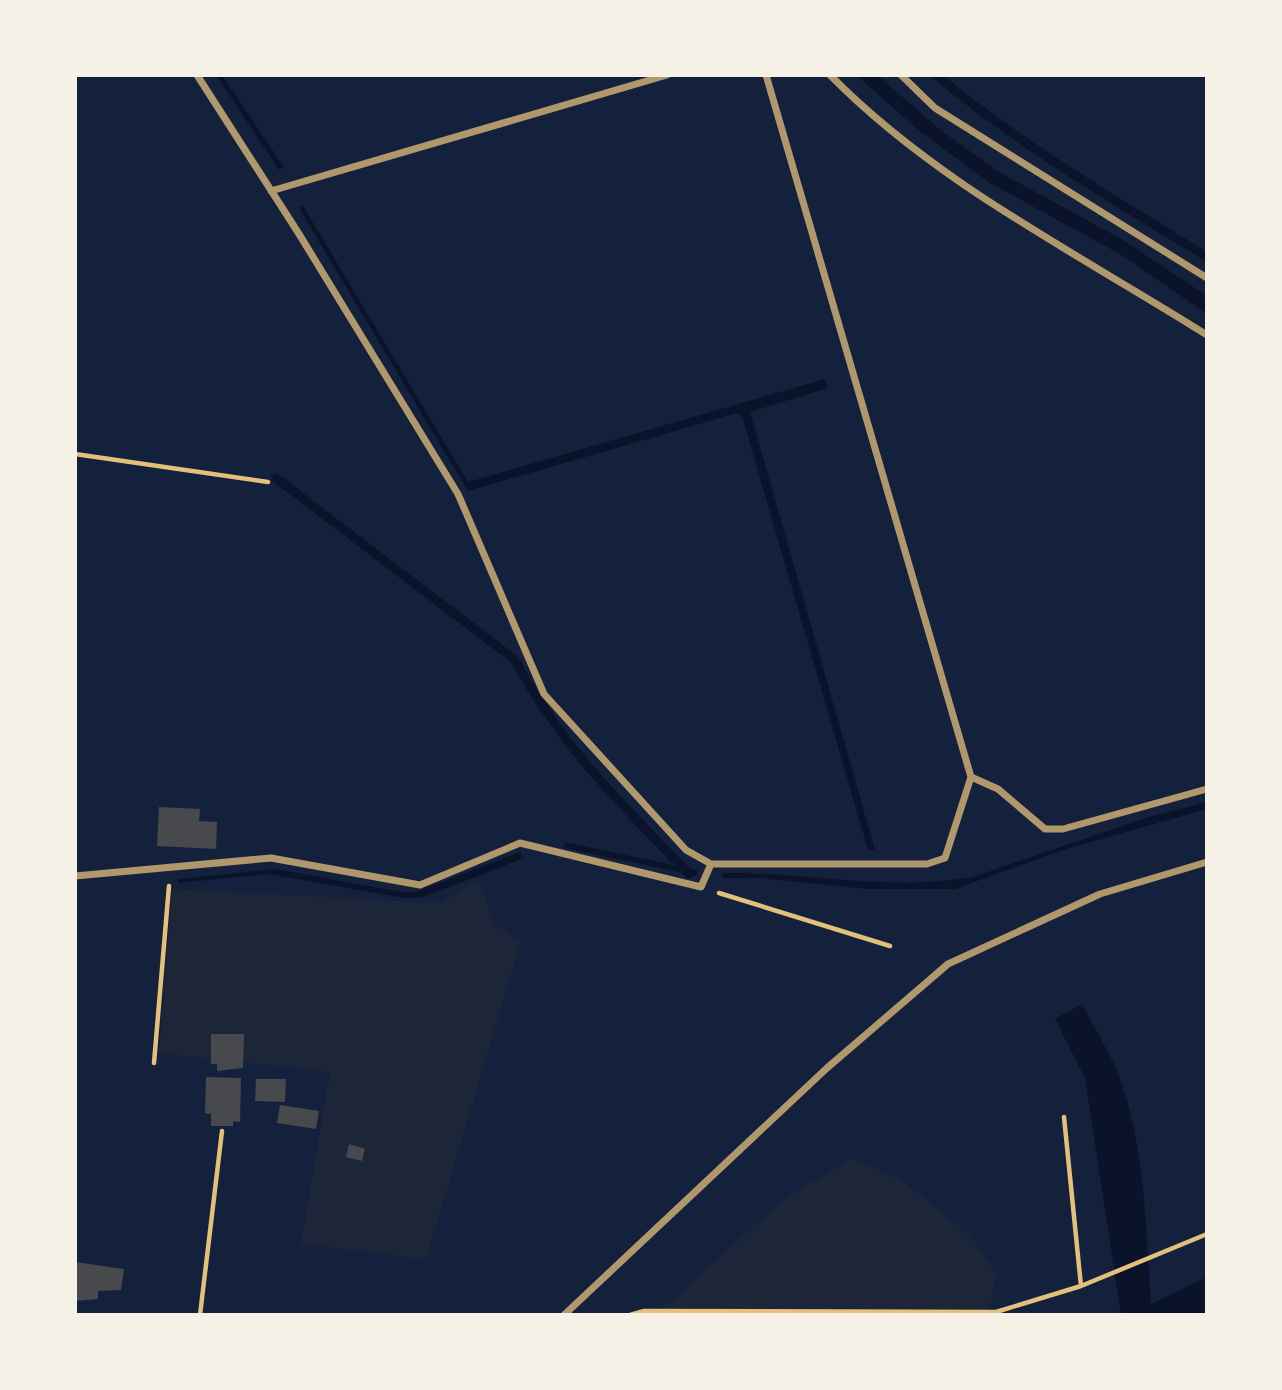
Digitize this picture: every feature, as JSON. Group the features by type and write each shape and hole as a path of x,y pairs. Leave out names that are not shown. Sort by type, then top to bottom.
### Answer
{"street":[{"path":"197,75 458,494 544,694 686,850 710,864 927,864 945,858 971,777 766,75"},
{"path":"271,191 667,75"},
{"path":"831,75 858,103 959,181 1207,335"},
{"path":"901,75 935,107 1207,278"},
{"path":"971,777 999,789 1045,829 1063,829 1207,789"},
{"path":"75,876 271,858 420,885 520,843 701,887 710,864"},
{"path":"564,1315 827,1068 948,964 1100,894 1207,862"}],"path":[{"path":"75,454 268,482"},
{"path":"154,1063 170,867"},
{"path":"701,887 890,946"},
{"path":"1063,1117 1081,1286"},
{"path":"200,1315 222,1131"},
{"path":"629,1315 644,1311 996,1312 1081,1286 1207,1234"}],"shaded area":[{"path":"216,75 222,75 284,167 279,170"},
{"path":"856,75 877,75 943,132 999,172 1123,240 1207,296 1207,314 1120,254 990,183 922,133"},
{"path":"302,204 468,482 825,379 828,388 750,412 875,850 868,850 742,416 737,413 468,491 299,208"},
{"path":"1207,802 1207,809 1066,849 955,889 868,889 760,878 722,878 723,873 911,883 973,877 1145,818"},
{"path":"565,842 697,870 697,876 564,848"},
{"path":"520,852 524,858 424,897 403,898 269,874 178,883 178,879 276,869 407,893"},
{"path":"478,879 495,925 521,941 426,1259 301,1244 330,1072 159,1053 172,889 441,903"},
{"path":"1082,1004 1115,1066 1133,1122 1142,1183 1151,1304 1207,1277 1207,1315 1121,1315 1085,1078 1055,1019"},
{"path":"851,1158 900,1179 969,1235 997,1274 988,1315 656,1315 778,1204"}],"building":[{"path":"159,807 200,809 199,821 217,822 216,849 157,846"},
{"path":"211,1034 244,1034 243,1068 217,1071 217,1064 211,1064"},
{"path":"206,1077 241,1078 240,1122 233,1121 233,1126 211,1126 211,1114 205,1113"},
{"path":"256,1079 286,1079 285,1102 255,1101"},
{"path":"280,1105 319,1111 316,1129 277,1123"},
{"path":"349,1144 365,1149 362,1161 346,1157"},
{"path":"75,1262 124,1269 121,1290 98,1291 98,1299 75,1301"}],"waterway":[{"path":"936,75 1034,148 1207,257"},
{"path":"276,478 515,660 572,747 617,799 689,874"}]}
